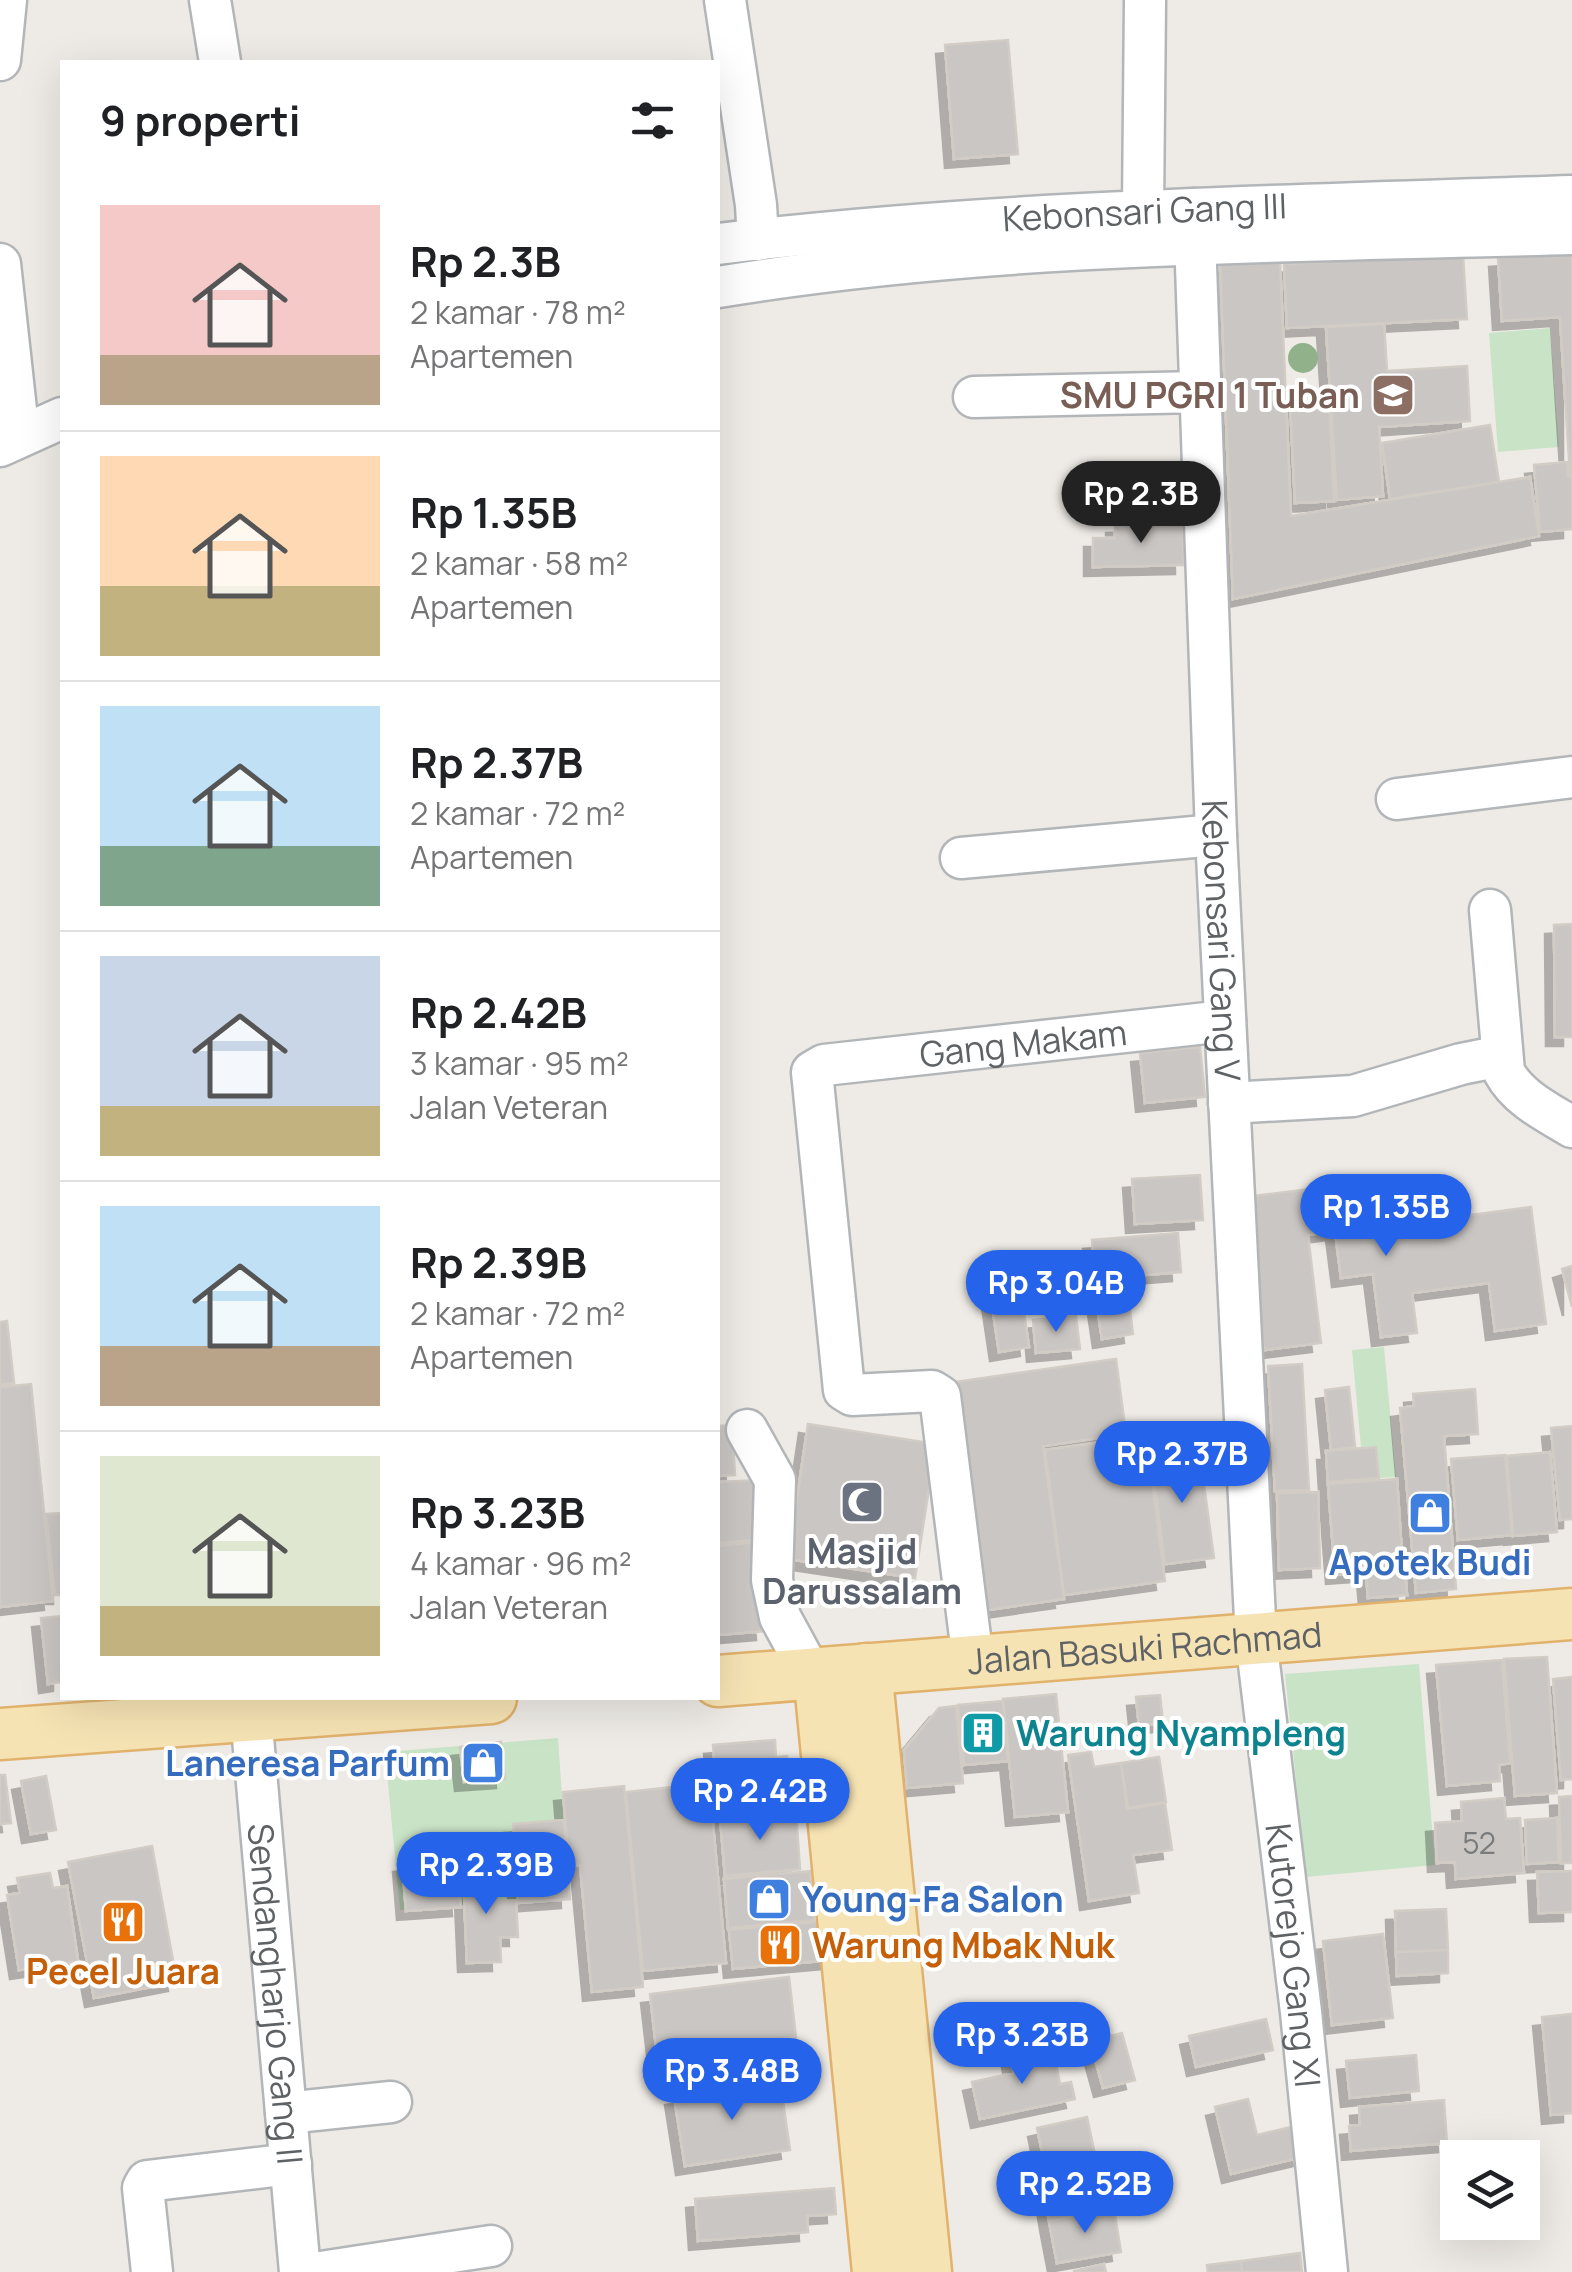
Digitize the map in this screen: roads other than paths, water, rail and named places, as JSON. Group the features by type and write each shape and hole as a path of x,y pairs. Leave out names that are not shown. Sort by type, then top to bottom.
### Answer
{"main road":[{"name":"Jalan Basuki Rachmad","path":"720,1680 1572,1614"},
{"path":"832,1672 878,2272"},
{"path":"832,1672 926,2272"},
{"path":"0,1734 248,1710 450,1700"}],"street":[{"path":"0,56 6,0"},
{"path":"210,0 220,60"},
{"path":"724,0 758,240"},
{"path":"1143,211 1145,0"},
{"name":"Kebonsari Gang III","path":"720,244 961,221 1143,211 1195,227 1476,218 1572,196"},
{"path":"1476,218 1572,234"},
{"path":"720,287 1195,227"},
{"name":"Kebonsari Gang V","path":"1195,227 1216,835 1256,1639"},
{"path":"0,264 10,441 60,423"},
{"path":"974,396 1200,392"},
{"path":"1398,798 1572,777"},
{"path":"961,858 1216,835"},
{"path":"1490,910 1504,1072 1515,1089 1572,1126"},
{"name":"Gang Makam","path":"973,1661 940,1396 932,1392 852,1395 844,1390 811,1077 814,1069 1225,1021"},
{"path":"1229,1103 1353,1096 1501,1056"},
{"path":"747,1430 775,1480 772,1580 782,1625 832,1672"},
{"name":"Kutorejo Gang XI","path":"1256,1639 1301,2012 1327,2272"},
{"name":"Sendangharjo Gang II","path":"248,1710 300,2272"},
{"path":"286,2113 391,2102"},
{"path":"152,2272 144,2184 291,2164"},
{"path":"320,2272 491,2246"}],"place":[{"name":"SMU PGRI 1 Tuban","path":"1393,395"},
{"name":"Masjid Darussalam","path":"862,1502"},
{"name":"Apotek Budi","path":"1430,1513"},
{"name":"Warung Nyampleng","path":"983,1733"},
{"name":"Laneresa Parfum","path":"483,1763"},
{"name":"Young-Fa Salon","path":"769,1899"},
{"name":"Pecel Juara","path":"123,1922"},
{"name":"Warung Mbak Nuk","path":"780,1945"}]}
